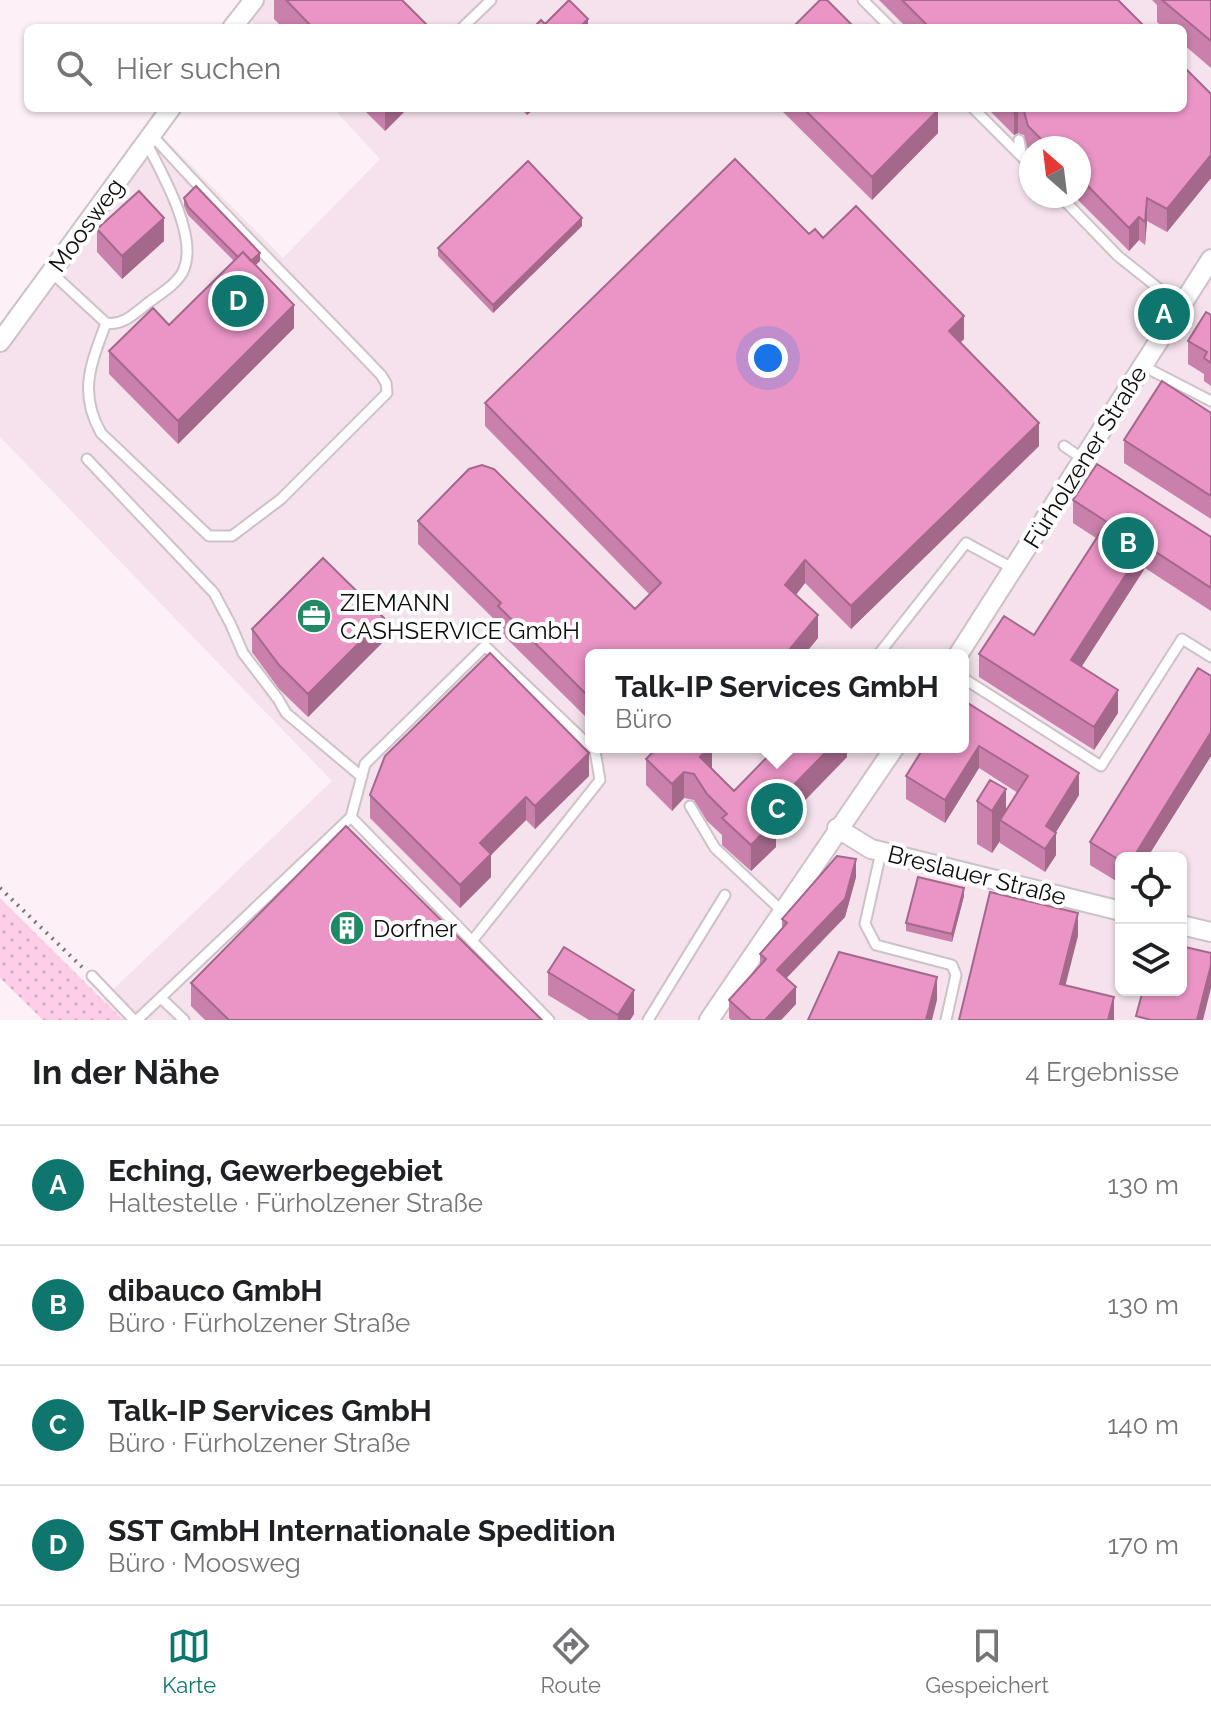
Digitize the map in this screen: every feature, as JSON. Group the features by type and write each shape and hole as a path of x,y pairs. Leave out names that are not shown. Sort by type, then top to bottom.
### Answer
{"street":[{"path":"235,24 254,0"},
{"name":"Moosweg","path":"0,342 168,112"},
{"name":"Fürholzener Straße","path":"962,649 1211,259"},
{"path":"709,1020 891,753"},
{"name":"Breslauer Straße","path":"837,828 881,852 1115,910"},
{"path":"1187,926 1211,932"}],"lane":[{"path":"466,24 491,0"},
{"path":"863,0 887,24"},
{"path":"977,112 1019,154"},
{"path":"52,273 106,323 115,324 133,315 176,281 184,270 186,242 182,225 149,138"},
{"path":"106,323 89,371 91,415 101,433 209,536 232,536 281,499 387,393 381,375 283,271 149,138"},
{"path":"1072,208 1118,256 1182,307"},
{"path":"1143,366 1211,401"},
{"path":"1064,446 1083,459"},
{"path":"87,459 214,593 243,653 286,713 362,777"},
{"path":"883,649 966,543 1014,569"},
{"path":"969,682 1101,766 1182,639 1211,657"},
{"path":"92,976 136,1020 351,817 365,764 485,646 585,741"},
{"path":"472,941 600,780 595,753"},
{"path":"690,806 715,848 782,911"},
{"path":"351,817 549,1020"},
{"path":"342,826 353,837"},
{"path":"881,852 865,924 876,945 952,965 956,975 946,1020"},
{"path":"648,1020 725,895"},
{"path":"161,998 184,1020"}],"path":[{"path":"0,888 92,976"}],"shaded area":[{"path":"245,0 1211,0 1211,1020 123,1020 103,999 332,781 0,437 0,323 150,124 283,258 380,159 337,112 1187,112 1187,24 254,24 239,8"},
{"path":"0,898 123,1020 43,1020 0,978"}],"building":[{"path":"286,0 402,0 426,24 309,24"},
{"path":"569,0 588,19 583,24 545,24"},
{"path":"820,0 827,0 851,24 796,24"},
{"path":"902,0 1118,0 1142,24 926,24"},
{"path":"1162,0 1211,0 1211,41"},
{"path":"1187,70 1211,94 1211,155 1167,209 1147,198 1145,222 1139,217 1129,228 1091,189 1091,136 1038,136 1028,126 1024,112 1187,112"},
{"path":"807,112 936,112 872,177"},
{"path":"735,159 809,234 815,229 823,238 856,206 964,316 949,331 1039,423 851,606 805,560 785,585 818,615 790,649 585,649 585,693 498,606 501,603 418,521 469,469 482,465 494,469 635,609 661,583 485,403"},
{"path":"528,161 582,218 493,305 438,248"},
{"path":"196,186 260,253 251,261 243,252 238,257 188,207 184,198"},
{"path":"139,191 164,218 122,256 97,229"},
{"path":"243,252 294,305 178,421 109,351 153,308 169,325"},
{"path":"1206,312 1211,315 1211,363 1204,358 1207,352 1188,341"},
{"path":"1162,381 1211,413 1211,496 1124,440"},
{"path":"1097,464 1211,537 1211,588 1145,545 1071,660 1118,690 1094,727 979,654 1004,616 1034,635 1107,522 1073,500"},
{"path":"323,558 384,618 308,694 279,665 252,629"},
{"path":"490,653 585,749 585,753 589,753 535,806 526,797 480,843 491,854 460,885 370,795 385,756"},
{"path":"1198,668 1211,676 1211,732 1137,852 1115,852 1115,857 1090,842"},
{"path":"969,704 1079,773 1046,826 1056,833 1045,849 1000,820 1028,776 979,746 945,800 906,776 920,753 969,753"},
{"path":"652,753 704,753 700,757 734,791 771,753 825,753 767,812 776,820 751,845 722,818 727,814 707,794 694,774 684,772 672,784 646,759"},
{"path":"990,780 1006,789 992,811 977,801"},
{"name":"Dorfner","path":"346,826 542,1020 229,1020 191,983"},
{"path":"837,856 856,859 845,899 777,970 796,987 765,1020 751,1020 729,1000 766,959 760,954 787,923 782,919"},
{"path":"918,877 964,888 952,934 906,923"},
{"path":"990,892 1078,913 1060,984 1114,997 1108,1020 959,1020"},
{"path":"564,947 634,990 618,1015 548,972"},
{"path":"1187,947 1211,953 1211,965 1197,1020 1151,1020 1136,1016 1141,996 1187,996"},
{"path":"839,952 937,977 926,1020 808,1020"}],"place":[{"name":"SST GmbH Internationale Spedition","path":"238,301"},
{"name":"Eching, Gewerbegebiet","path":"1164,314"},
{"name":"dibauco GmbH","path":"1128,543"},
{"name":"ZIEMANN CASHSERVICE GmbH","path":"314,616"},
{"name":"Talk-IP Services GmbH","path":"777,809"},
{"name":"Dorfner","path":"347,928"}]}
